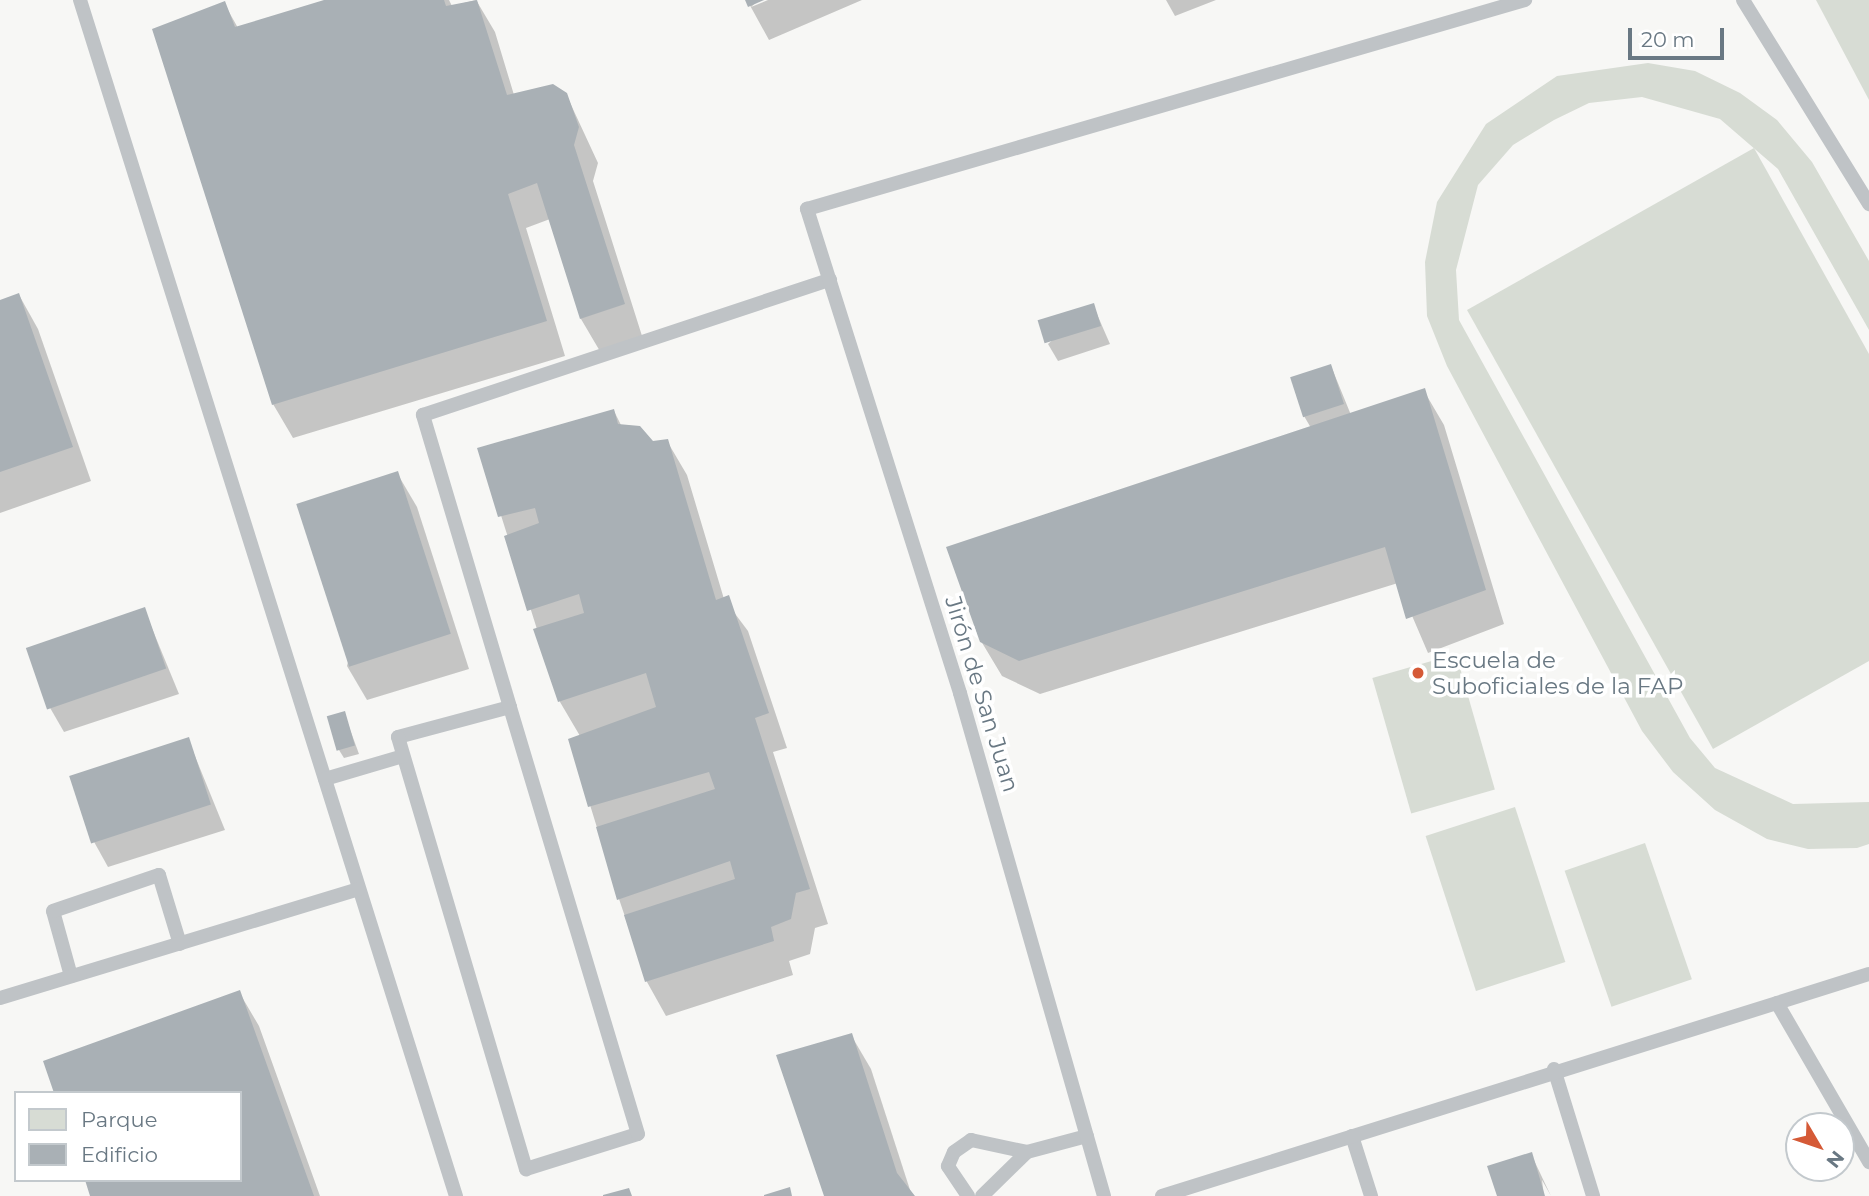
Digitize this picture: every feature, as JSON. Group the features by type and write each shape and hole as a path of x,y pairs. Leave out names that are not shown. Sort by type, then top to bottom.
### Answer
{"lane":[{"path":"80,0 456,1196"},
{"name":"Jirón de San Juan","path":"1104,1196 960,693 807,209 1525,0"},
{"path":"1743,0 1869,204"},
{"path":"510,707 398,737 526,1169 638,1134 423,415 830,280"},
{"path":"325,779 403,756"},
{"path":"71,976 53,911 159,875 180,944"},
{"path":"0,998 359,889"},
{"path":"1163,1196 1555,1069 1869,974"},
{"path":"1777,1003 1869,1162"},
{"path":"1555,1069 1594,1196"},
{"path":"968,1196 951,1177 954,1152 971,1140 1027,1152 1087,1136"},
{"path":"1352,1136 1371,1196"},
{"path":"982,1196 1027,1152"}],"green space":[{"path":"1816,0 1869,0 1869,100"},
{"path":"1648,63 1695,71 1740,93 1777,120 1812,162 1869,261 1869,330 1778,169 1720,119 1642,97 1589,103 1554,120 1513,145 1478,185 1456,270 1459,320 1690,738 1715,768 1793,804 1869,802 1869,844 1857,848 1808,849 1767,839 1715,810 1673,772 1642,731 1447,366 1427,316 1425,262 1437,202 1486,124 1557,76"},
{"path":"1754,148 1869,354 1869,661 1713,749 1467,310"},
{"path":"1456,654 1495,790 1411,814 1372,678"},
{"path":"1515,807 1565,962 1476,991 1426,836"},
{"path":"1645,843 1692,979 1612,1007 1565,871"}],"building":[{"path":"324,0 444,0 446,6 477,0 507,95 553,84 567,93 579,127 574,145 625,304 580,319 537,183 508,194 547,321 272,405 152,29 225,1 235,27"},
{"path":"745,0 764,0 748,7"},
{"path":"19,293 73,447 0,472 0,300"},
{"path":"1094,303 1101,326 1045,343 1038,320"},
{"path":"1331,364 1344,404 1303,417 1290,377"},
{"path":"1425,388 1486,590 1406,619 1385,547 1019,661 980,642 946,547"},
{"path":"614,409 618,424 640,426 653,441 668,439 716,600 729,595 769,713 755,718 810,889 796,893 791,919 771,927 774,941 645,982 624,915 735,879 730,861 617,900 596,827 715,789 709,772 588,807 568,739 656,707 646,673 558,702 533,629 584,613 579,594 527,611 504,536 539,523 535,508 498,517 477,448"},
{"path":"398,471 451,634 349,667 296,504"},
{"path":"145,607 166,668 47,709 26,648"},
{"path":"345,711 355,746 337,751 327,716"},
{"path":"189,737 211,805 91,843 69,776"},
{"path":"240,990 314,1196 90,1196 86,1182 242,1182 242,1091 53,1091 43,1061"},
{"path":"852,1033 897,1173 915,1196 824,1196 776,1055"},
{"path":"1532,1152 1545,1196 1497,1196 1487,1166"},
{"path":"790,1187 792,1196 764,1196 764,1195"},
{"path":"629,1188 632,1196 603,1196 603,1195"}],"place":[{"name":"Escuela de Suboficiales de la FAP","path":"1418,673"}]}
